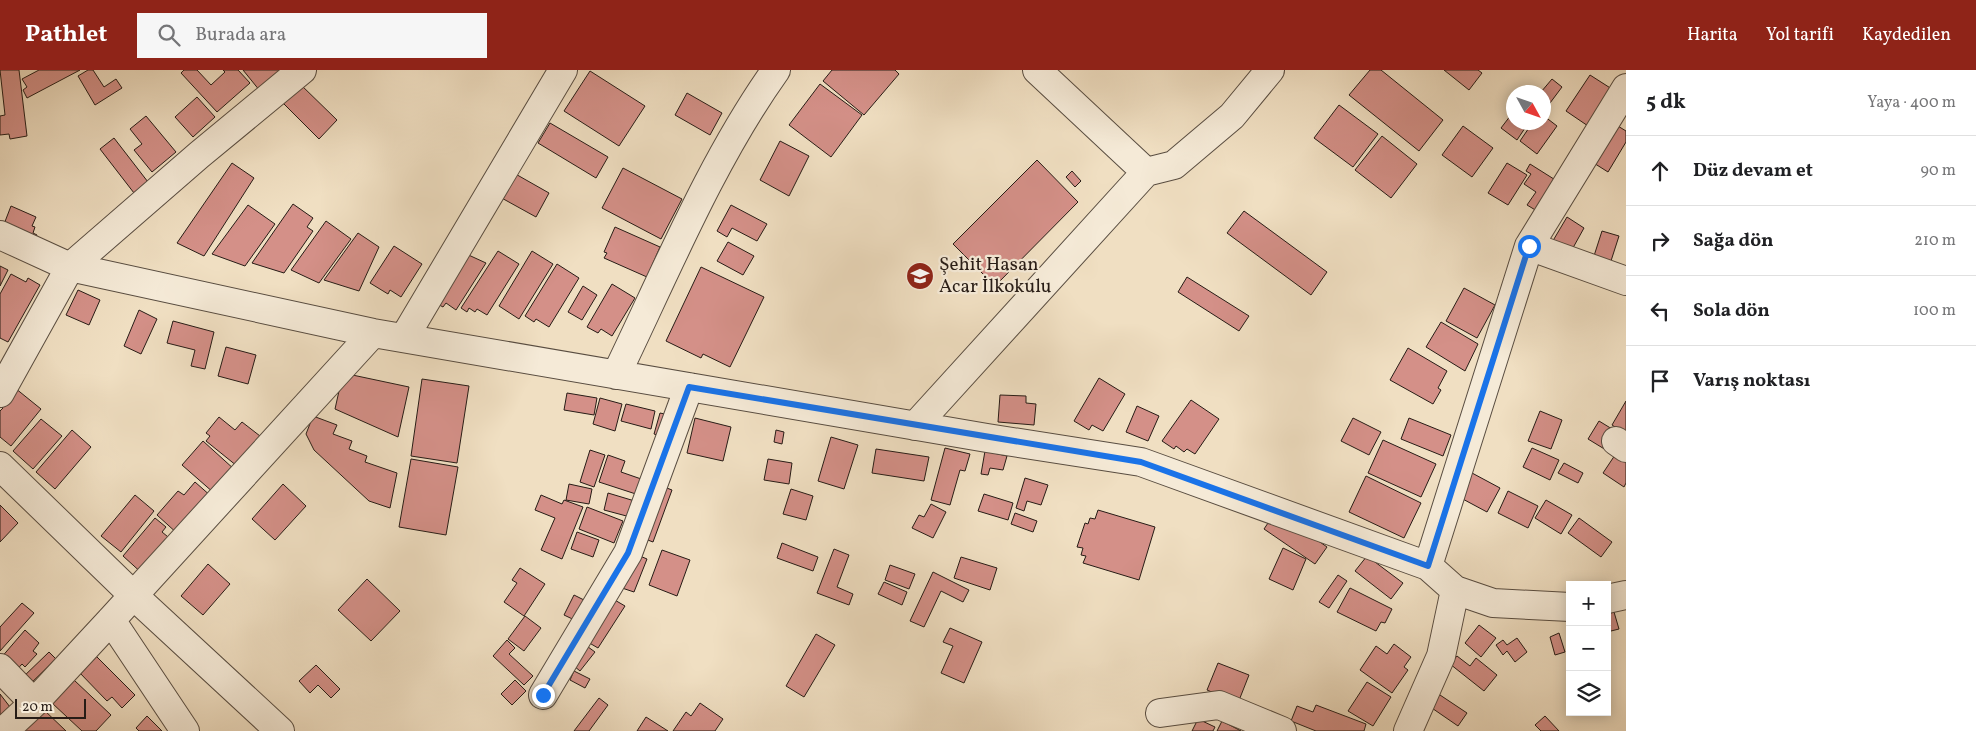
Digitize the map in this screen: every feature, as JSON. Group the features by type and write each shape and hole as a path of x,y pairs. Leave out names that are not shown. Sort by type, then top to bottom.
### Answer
{"street":[{"path":"0,393 70,267 199,155 302,70"},
{"path":"404,338 563,70"},
{"path":"616,375 712,180 752,104 776,70"},
{"path":"1038,70 1146,172"},
{"path":"915,426 1146,172 1174,165 1232,116 1270,70"},
{"path":"1428,566 1529,246 1626,88"},
{"path":"0,234 70,267 373,333 915,426 1141,462 1428,566 1455,590 1493,603 1566,607"},
{"path":"1529,246 1626,281"},
{"path":"4,731 34,703 111,620 373,333"},
{"path":"543,695 628,553 689,387"},
{"path":"0,466 133,596 280,731"},
{"path":"1408,731 1441,656 1455,590"},
{"path":"1611,598 1626,595"},
{"path":"111,620 185,731"},
{"path":"0,668 34,703"},
{"path":"1160,713 1219,705 1282,731"}],"building":[{"path":"0,70 19,70 27,136 10,139 9,134 0,135 0,116 5,115"},
{"path":"39,70 80,70 27,98 23,90 27,87 22,79"},
{"path":"88,70 93,70 104,87 116,79 122,88 95,105 78,76"},
{"path":"184,70 197,70 211,85 225,72 223,70 238,70 250,83 217,112 181,73"},
{"path":"243,70 285,70 260,91"},
{"path":"832,70 895,70 899,74 864,115 823,81"},
{"path":"1370,70 1381,70 1443,120 1419,151 1349,95"},
{"path":"1444,70 1478,70 1482,73 1469,90"},
{"path":"590,71 645,106 619,146 564,111"},
{"path":"1590,75 1615,91 1591,128 1566,111"},
{"path":"1552,79 1562,87 1551,102 1551,85 1547,85"},
{"path":"299,83 337,120 319,139 281,101"},
{"path":"820,84 862,115 831,157 789,125"},
{"path":"687,93 722,113 710,135 675,115"},
{"path":"197,97 215,117 193,137 175,117"},
{"path":"1339,105 1378,134 1353,167 1314,138"},
{"path":"146,116 176,152 152,172 134,150 142,144 130,129"},
{"path":"1506,121 1506,130 1524,130 1517,140 1501,128"},
{"path":"1551,121 1557,126 1537,154 1520,141 1528,130 1551,130"},
{"path":"550,123 608,157 596,178 538,143"},
{"path":"1613,123 1626,131 1626,142 1608,172 1589,160"},
{"path":"1463,126 1493,148 1472,177 1442,155"},
{"path":"1382,136 1417,164 1391,198 1355,170"},
{"path":"114,138 148,182 134,193 100,149"},
{"path":"780,141 809,156 789,196 760,180"},
{"path":"1037,160 1078,202 995,286 953,244"},
{"path":"232,163 254,178 204,256 177,243"},
{"path":"1507,163 1527,175 1508,205 1488,193"},
{"path":"1530,164 1557,181 1537,211 1527,205 1536,192 1524,184 1531,174 1526,171"},
{"path":"623,168 682,199 661,239 602,208"},
{"path":"1072,171 1081,181 1075,187 1066,177"},
{"path":"512,172 549,193 536,217 498,196"},
{"path":"293,204 313,218 307,227 313,231 284,273 252,263"},
{"path":"248,205 275,224 245,266 212,254"},
{"path":"731,205 767,224 757,241 732,228 727,237 717,231"},
{"path":"11,206 36,217 32,226 35,227 33,233 37,235 32,245 1,232"},
{"path":"1244,211 1327,272 1311,295 1227,233"},
{"path":"1567,217 1584,228 1569,255 1551,244"},
{"path":"326,221 351,239 319,283 291,270"},
{"path":"615,227 660,247 647,277 604,258 607,253 604,252"},
{"path":"1602,231 1619,236 1610,264 1593,259"},
{"path":"358,233 379,247 359,291 324,280"},
{"path":"728,242 754,256 743,275 717,261"},
{"path":"394,246 422,264 401,297 390,290 388,294 370,283"},
{"path":"498,251 519,264 487,315 477,309 475,312 469,308 467,312 461,308"},
{"path":"532,251 553,264 519,319 499,306"},
{"path":"462,252 486,263 456,310 446,303 443,307 432,301"},
{"path":"557,264 579,278 549,327 536,319 534,322 525,316"},
{"path":"0,266 8,270 0,286"},
{"path":"701,267 764,297 730,367 703,354 701,358 666,341"},
{"path":"11,274 26,282 28,278 40,285 8,342 0,338 0,294"},
{"path":"1187,277 1249,316 1239,331 1178,292"},
{"path":"612,284 635,298 612,336 601,329 598,333 587,327"},
{"path":"583,286 597,295 582,320 568,312"},
{"path":"1464,288 1495,305 1477,338 1446,321"},
{"path":"78,290 100,300 89,325 66,315"},
{"path":"139,310 157,319 141,354 124,346"},
{"path":"173,321 214,332 205,369 191,366 195,350 167,343"},
{"path":"1441,322 1478,344 1465,371 1426,347"},
{"path":"226,347 256,355 248,384 218,376"},
{"path":"1408,348 1447,371 1438,388 1441,390 1433,404 1390,380"},
{"path":"343,373 409,387 398,437 335,409"},
{"path":"1099,378 1125,394 1103,431 1092,425 1089,430 1074,421"},
{"path":"422,379 469,386 457,463 411,456"},
{"path":"15,388 41,409 11,446 0,437 0,411 3,408 1,406"},
{"path":"567,393 597,398 594,415 564,410"},
{"path":"1000,395 1026,396 1026,403 1036,404 1034,425 998,422"},
{"path":"600,398 622,404 615,431 593,424"},
{"path":"1191,400 1219,419 1195,454 1187,449 1184,452 1176,446 1174,449 1162,441"},
{"path":"1626,401 1626,434 1612,425"},
{"path":"626,404 655,411 651,429 621,421"},
{"path":"1137,406 1159,416 1148,441 1126,432"},
{"path":"1540,411 1562,420 1551,449 1528,441"},
{"path":"660,413 669,415 664,437 654,434"},
{"path":"313,416 337,425 333,434 352,441 349,449 367,456 365,462 397,473 390,508 369,501 314,450 306,434"},
{"path":"219,417 235,430 242,422 260,436 237,466 206,441 210,436 206,433"},
{"path":"695,418 731,427 723,461 687,453"},
{"path":"1353,418 1381,432 1369,455 1341,441"},
{"path":"1409,418 1451,435 1443,456 1401,439"},
{"path":"41,419 62,436 33,469 13,451"},
{"path":"1599,421 1617,432 1606,450 1588,439"},
{"path":"72,430 91,447 55,489 36,472"},
{"path":"776,430 784,432 782,444 774,442"},
{"path":"831,437 858,445 844,489 818,481"},
{"path":"1383,440 1436,464 1421,497 1368,473"},
{"path":"203,441 235,470 214,493 182,465"},
{"path":"945,448 970,454 965,471 960,470 950,505 931,500"},
{"path":"1532,448 1559,460 1550,480 1523,467"},
{"path":"876,449 929,457 924,481 872,473"},
{"path":"590,450 605,455 594,487 580,482"},
{"path":"985,451 1007,456 1003,470 990,468 988,475 981,474"},
{"path":"608,455 625,461 621,472 647,481 642,496 599,482"},
{"path":"1615,455 1626,462 1626,483 1624,487 1603,473"},
{"path":"411,459 458,467 446,535 399,527"},
{"path":"768,459 792,463 789,484 764,480"},
{"path":"1564,463 1583,473 1578,483 1558,473"},
{"path":"1472,473 1500,488 1487,512 1459,497"},
{"path":"1366,476 1421,503 1404,538 1349,512"},
{"path":"1025,478 1048,485 1041,505 1027,501 1024,511 1016,508"},
{"path":"195,482 212,497 179,535 157,515 178,491 184,495"},
{"path":"283,484 306,506 275,540 252,519"},
{"path":"569,484 592,489 589,504 566,500"},
{"path":"659,485 672,490 653,542 640,537"},
{"path":"791,489 813,496 806,520 783,514"},
{"path":"1508,491 1538,506 1528,528 1498,513"},
{"path":"608,493 638,502 634,518 604,510"},
{"path":"984,494 1013,503 1008,520 978,511"},
{"path":"135,495 154,511 121,552 101,536"},
{"path":"541,495 562,504 564,500 583,507 562,559 541,550 555,518 535,510"},
{"path":"1546,500 1572,515 1561,534 1535,518"},
{"path":"931,504 946,512 933,538 912,528 919,515 924,517"},
{"path":"0,505 18,523 0,542"},
{"path":"587,507 623,521 614,543 579,529"},
{"path":"1098,510 1155,527 1139,580 1083,563 1086,556 1081,555 1083,548 1077,547 1085,523 1088,524 1090,518 1095,519"},
{"path":"1276,511 1327,547 1315,564 1264,529"},
{"path":"1015,513 1037,521 1033,532 1011,524"},
{"path":"155,518 166,527 162,532 173,541 144,575 123,556"},
{"path":"1579,518 1612,542 1601,557 1568,533"},
{"path":"577,532 599,540 593,557 571,549"},
{"path":"782,543 818,557 813,571 777,558"},
{"path":"1283,548 1306,559 1293,590 1269,579"},
{"path":"834,549 849,555 837,587 853,594 849,605 817,593"},
{"path":"662,550 690,560 677,596 649,585"},
{"path":"633,553 647,559 634,592 619,587"},
{"path":"1367,556 1403,583 1391,599 1355,571"},
{"path":"961,557 997,568 990,590 954,578"},
{"path":"208,564 230,584 203,615 181,596"},
{"path":"890,565 915,574 909,589 885,580"},
{"path":"520,568 545,584 524,616 504,602 517,583 512,580"},
{"path":"933,572 969,590 963,602 941,591 924,627 910,621"},
{"path":"1338,575 1347,581 1329,608 1319,602"},
{"path":"367,579 400,611 371,641 338,610"},
{"path":"884,582 907,592 902,605 878,594"},
{"path":"1350,588 1392,609 1385,623 1381,622 1376,631 1337,612"},
{"path":"574,595 592,604 583,624 564,615"},
{"path":"613,599 625,606 598,648 586,641"},
{"path":"22,603 34,613 0,651 0,627"},
{"path":"1614,612 1619,629 1611,631 1611,626 1611,613"},
{"path":"525,616 541,628 524,651 508,639"},
{"path":"1479,625 1496,638 1481,657 1465,643"},
{"path":"950,628 982,642 964,683 941,673 953,646 943,642"},
{"path":"25,630 39,643 33,651 37,654 25,667 22,664 13,674 0,659"},
{"path":"1559,633 1565,652 1555,655 1550,637"},
{"path":"816,634 835,645 804,697 786,686"},
{"path":"1517,638 1527,652 1515,662 1507,651 1503,655 1496,645 1503,640 1507,645"},
{"path":"507,640 515,648 509,654 533,676 524,685 493,656"},
{"path":"584,644 595,652 580,671 574,666"},
{"path":"1394,644 1411,657 1404,667 1408,670 1392,693 1360,670 1376,646 1387,654"},
{"path":"49,652 56,659 28,686 21,679"},
{"path":"95,655 135,695 122,708 112,697 107,701 78,671"},
{"path":"1457,656 1470,666 1476,658 1497,675 1484,691 1450,664"},
{"path":"1218,663 1249,675 1238,703 1207,690"},
{"path":"316,665 340,689 331,698 318,685 310,693 299,681"},
{"path":"574,671 590,679 585,688 570,680"},
{"path":"74,680 111,715 96,731 82,731 52,703"},
{"path":"515,680 526,691 512,705 501,694"},
{"path":"1367,682 1391,697 1373,726 1348,711"},
{"path":"1434,691 1467,713 1458,726 1426,704"},
{"path":"0,694 10,707 0,715"},
{"path":"599,698 608,705 589,731 574,731"},
{"path":"700,703 723,719 715,731 673,731 686,712 691,716"},
{"path":"1316,705 1366,724 1364,731 1316,731 1291,721 1297,706 1313,712"},
{"path":"43,709 66,731 22,731"},
{"path":"147,716 162,731 139,731 136,728"},
{"path":"1545,716 1559,731 1541,731 1535,725"},
{"path":"646,717 668,731 637,731"},
{"path":"1198,719 1215,727 1213,731 1192,731"},
{"path":"1222,721 1241,731 1217,731"}],"place":[{"name":"Şehit Hasan Acar İlkokulu","path":"920,276"}],"route":[{"path":"543,695 628,553 689,387 987,438 1141,462 1428,566 1529,246"}]}
